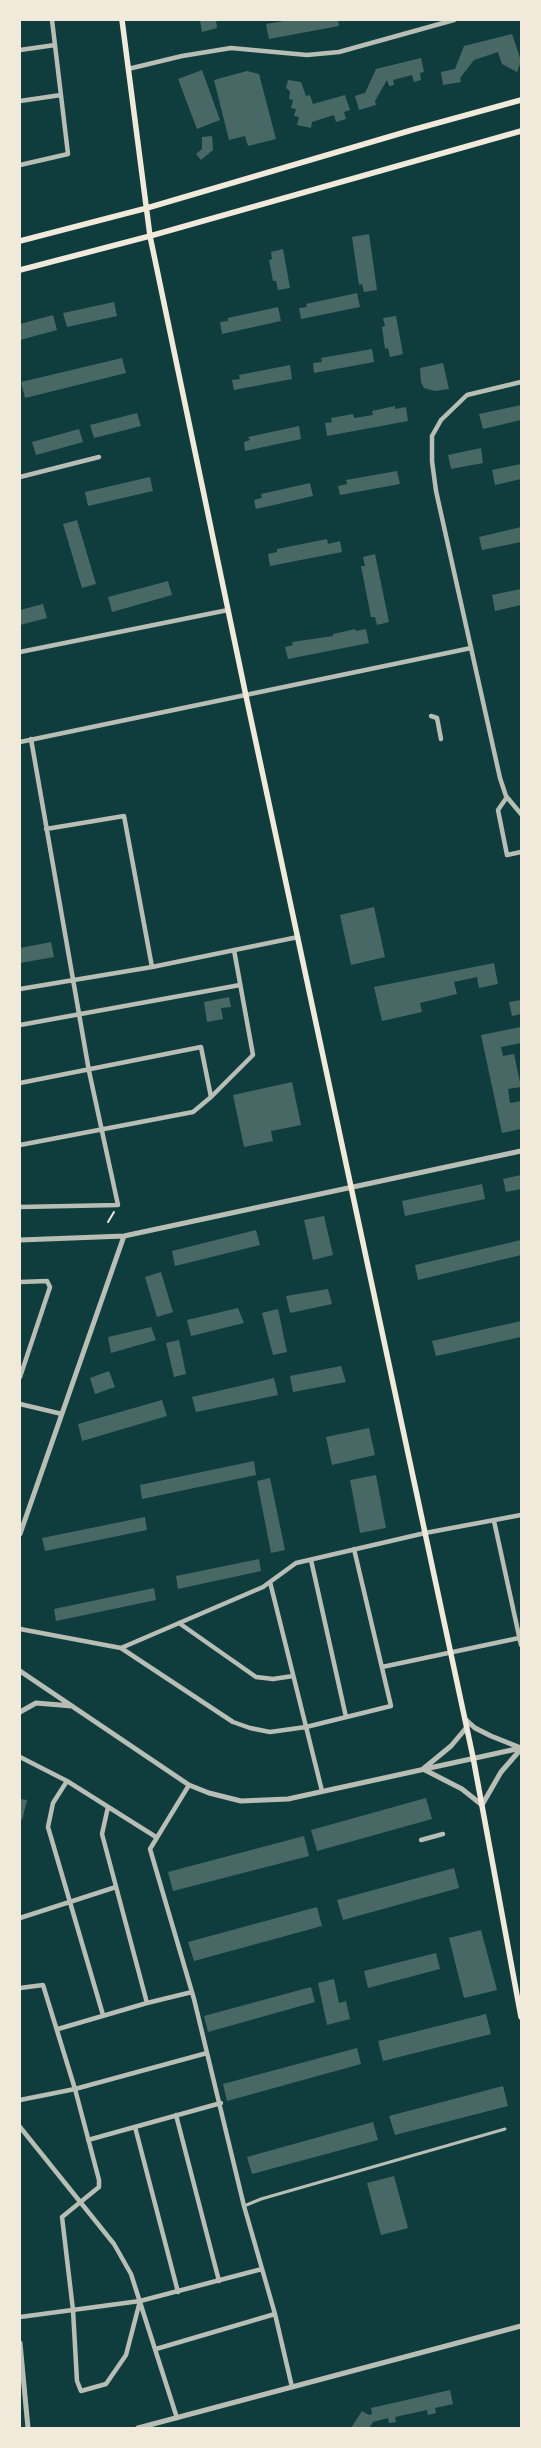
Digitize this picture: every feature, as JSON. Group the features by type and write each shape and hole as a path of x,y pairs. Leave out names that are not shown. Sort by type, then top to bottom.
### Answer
{"main road":[{"path":"122,20 150,236 246,696 467,1727 521,2017"},
{"path":"20,240 146,208 521,100"},
{"path":"20,270 150,236 521,131"}],"street":[{"path":"20,165 68,154 52,20"},
{"path":"128,69 182,56 231,48 307,55 339,52 454,20"},
{"path":"20,50 55,45"},
{"path":"20,101 61,95"},
{"path":"521,382 467,395 441,420 432,436 434,484 491,740 507,797 521,814"},
{"path":"20,477 99,457"},
{"path":"20,652 228,610"},
{"path":"20,742 471,648"},
{"path":"431,716 436,718 441,739"},
{"path":"20,1207 118,1205 88,1071 31,739"},
{"path":"507,797 498,810 507,855 521,852"},
{"path":"46,829 124,816 152,967"},
{"path":"20,989 152,967 298,938"},
{"path":"20,1145 101,1128 193,1112 211,1097 253,1055 234,950"},
{"path":"20,1026 240,985"},
{"path":"20,1083 201,1047 211,1097"},
{"path":"20,1240 124,1236 521,1151"},
{"path":"20,1534 124,1236"},
{"path":"20,1282 47,1281 50,1287 20,1377"},
{"path":"20,1404 62,1414"},
{"path":"121,1648 270,1582 296,1563 425,1533 494,1521 521,1514"},
{"path":"494,1521 521,1645"},
{"path":"20,1629 121,1648 233,1722 250,1728 270,1732 306,1727 391,1706 354,1549"},
{"path":"311,1560 346,1717"},
{"path":"270,1582 322,1791"},
{"path":"178,1624 256,1677 273,1679 293,1676"},
{"path":"382,1667 520,1638"},
{"path":"20,1671 189,1785 209,1793 241,1801 272,1801 521,1748"},
{"path":"20,1712 36,1703 73,1706"},
{"path":"465,1719 475,1728 521,1748"},
{"path":"423,1769 451,1746 467,1727"},
{"path":"423,1769 462,1789 482,1805 501,1772 521,1748"},
{"path":"20,1757 67,1781 156,1838"},
{"path":"67,1781 53,1803 48,1827 103,2016"},
{"path":"189,1785 150,1849 192,1992 221,2103 244,2206 275,2314 292,2387"},
{"path":"108,1807 102,1834 147,2003"},
{"path":"421,1840 443,1834"},
{"path":"20,1918 116,1887"},
{"path":"20,1988 43,1985 75,2089 99,2186 62,2217 73,2310 77,2381 81,2391 106,2384 126,2355 140,2301"},
{"path":"58,2030 147,2003 192,1992"},
{"path":"20,2100 75,2089 207,2053"},
{"path":"88,2140 221,2103"},
{"path":"176,2115 219,2281"},
{"path":"20,2127 114,2244 131,2274 177,2418"},
{"path":"134,2127 178,2292"},
{"path":"244,2206 261,2199 505,2129"},
{"path":"20,2317 140,2301 262,2269"},
{"path":"156,2349 275,2314"},
{"path":"138,2428 521,2326"},
{"path":"20,2344 28,2428"}],"path":[{"path":"108,1222 118,1205"}],"building":[{"path":"200,20 216,20 217,28 202,32"},
{"path":"290,20 338,20 339,26 269,39 266,24"},
{"path":"512,34 521,61 517,72 502,64 498,52 474,60 460,78 461,82 443,85 441,72 455,69 464,46"},
{"path":"421,58 424,72 420,73 421,80 414,82 412,75 393,80 394,85 389,86 387,80 375,101 376,105 359,110 355,96 365,93 376,69"},
{"path":"202,70 220,120 197,129 178,79"},
{"path":"247,71 259,74 276,139 248,146 245,136 229,140 214,80"},
{"path":"288,80 301,82 306,96 310,95 313,104 345,95 350,110 344,112 346,119 336,122 334,115 312,122 311,128 297,125 299,117 294,116 296,109 291,108 293,100 289,99 290,91 286,88"},
{"path":"212,136 213,150 201,160 196,154 202,149 202,137"},
{"path":"369,234 377,290 364,292 362,284 359,285 352,237"},
{"path":"283,249 290,288 278,290 276,281 273,281 269,260 272,259 271,252"},
{"path":"357,293 360,307 301,319 299,308 307,307 306,304"},
{"path":"114,302 117,316 67,327 63,313"},
{"path":"278,307 281,321 222,334 220,322 228,321 228,318"},
{"path":"53,315 57,330 20,340 20,324"},
{"path":"396,316 403,354 390,357 388,348 385,349 382,327 385,326 383,318"},
{"path":"372,349 374,362 314,373 313,363 322,362 321,358"},
{"path":"122,358 126,373 25,398 21,382"},
{"path":"443,363 449,389 435,391 424,388 421,382 420,368"},
{"path":"290,365 292,379 234,390 232,380 240,379 239,375"},
{"path":"521,405 521,420 483,429 479,414"},
{"path":"395,406 395,409 406,407 408,421 327,436 325,423 332,422 331,418 353,414 354,418 373,415 372,411"},
{"path":"137,413 141,426 94,438 90,425"},
{"path":"299,426 301,439 245,451 244,442 250,440 248,437"},
{"path":"79,429 83,442 36,455 32,442"},
{"path":"481,448 483,463 451,469 448,455"},
{"path":"521,464 521,479 495,485 492,470"},
{"path":"397,471 400,484 340,495 338,486 347,484 346,480"},
{"path":"150,477 153,491 88,506 85,492"},
{"path":"310,483 313,496 256,509 254,500 262,498 261,494"},
{"path":"77,520 96,584 82,588 63,524"},
{"path":"521,527 521,542 482,550 479,537"},
{"path":"327,539 328,544 340,541 342,552 270,566 268,554 277,552 277,549"},
{"path":"375,554 389,622 377,625 375,617 371,617 361,566 365,566 363,557"},
{"path":"168,581 172,595 112,612 108,597"},
{"path":"521,589 521,605 495,611 492,595"},
{"path":"43,604 47,618 20,625 20,610"},
{"path":"355,629 356,631 366,629 369,643 288,659 285,647 293,645 292,642 333,636 333,634"},
{"path":"374,907 385,957 351,965 340,915"},
{"path":"51,942 54,957 20,963 20,948"},
{"path":"494,963 498,984 479,988 477,977 454,982 457,994 420,1003 422,1012 382,1021 374,987"},
{"path":"229,997 231,1007 221,1008 223,1019 207,1022 204,1002"},
{"path":"521,1000 521,1014 512,1016 509,1002"},
{"path":"521,1027 521,1043 501,1047 503,1056 514,1054 521,1087 508,1089 510,1103 521,1101 521,1129 502,1133 481,1035"},
{"path":"292,1082 301,1125 271,1131 273,1141 244,1147 233,1095"},
{"path":"521,1175 521,1189 506,1192 503,1179"},
{"path":"482,1184 485,1199 405,1216 402,1201"},
{"path":"324,1216 333,1255 313,1260 304,1220"},
{"path":"256,1230 260,1245 175,1266 172,1251"},
{"path":"521,1240 521,1255 418,1280 415,1265"},
{"path":"161,1272 173,1312 157,1317 145,1277"},
{"path":"328,1289 332,1304 290,1313 286,1296"},
{"path":"238,1308 244,1323 191,1336 187,1320"},
{"path":"278,1309 287,1352 273,1355 262,1313"},
{"path":"521,1321 521,1337 436,1356 432,1341"},
{"path":"151,1327 156,1340 111,1353 108,1337"},
{"path":"179,1340 186,1374 174,1377 166,1343"},
{"path":"341,1366 346,1382 293,1392 290,1376"},
{"path":"109,1371 115,1387 95,1394 90,1378"},
{"path":"274,1378 278,1395 196,1412 192,1397"},
{"path":"162,1400 167,1416 82,1441 78,1424"},
{"path":"369,1428 375,1455 332,1465 326,1437"},
{"path":"254,1461 256,1475 142,1499 140,1485"},
{"path":"376,1475 386,1528 360,1533 350,1480"},
{"path":"270,1478 285,1550 271,1553 257,1481"},
{"path":"145,1517 147,1530 45,1551 42,1538"},
{"path":"259,1559 261,1571 178,1589 176,1576"},
{"path":"154,1588 156,1600 56,1621 54,1609"},
{"path":"426,1798 432,1819 317,1851 311,1830"},
{"path":"20,1799 27,1800 22,1820 20,1819"},
{"path":"304,1836 309,1856 173,1891 168,1872"},
{"path":"454,1868 459,1888 343,1920 337,1900"},
{"path":"317,1907 322,1926 194,1961 188,1942"},
{"path":"481,1930 497,1990 464,1998 449,1938"},
{"path":"436,1953 440,1969 368,1988 364,1971"},
{"path":"334,1979 339,2003 346,2001 350,2019 327,2025 318,1983"},
{"path":"311,1987 315,2002 208,2032 204,2016"},
{"path":"486,2014 491,2034 383,2061 378,2041"},
{"path":"357,2048 361,2064 227,2101 223,2084"},
{"path":"503,2086 508,2106 395,2135 389,2116"},
{"path":"373,2122 378,2140 252,2174 247,2157"},
{"path":"394,2176 408,2228 381,2235 367,2183"},
{"path":"450,2390 453,2404 435,2408 436,2413 428,2415 427,2410 395,2417 396,2422 389,2423 388,2418 373,2422 369,2428 351,2428 362,2411 369,2415 372,2414 371,2408"}]}
